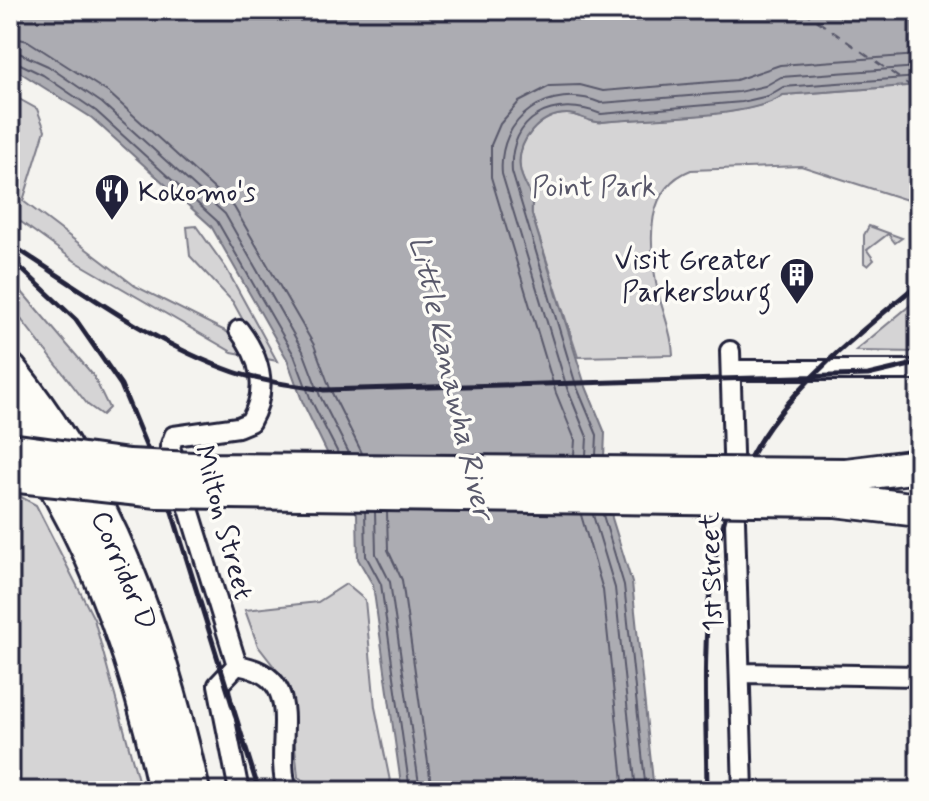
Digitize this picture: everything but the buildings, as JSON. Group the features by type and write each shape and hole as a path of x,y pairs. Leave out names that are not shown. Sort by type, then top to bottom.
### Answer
{"highway":[{"name":"Corridor D","path":"10,370 57,436 100,508 132,580 161,659 193,791"},
{"name":"Corridor D","path":"10,415 63,500 99,573 132,663 165,791"},
{"path":"10,450 129,466 214,470 846,475 919,466"},
{"path":"10,475 158,491 835,500 919,510"}],"street":[{"name":"Milton Street","path":"237,665 170,447 174,436 238,427 250,422 262,392 260,371 254,350 239,330"},
{"name":"1st Street","path":"730,351 743,791"},
{"path":"731,370 919,370"},
{"path":"239,791 218,685 237,665 265,672 279,687 283,701 282,769 287,791"},
{"path":"741,673 919,676"}],"green space":[{"name":"Point Park","path":"919,85 919,201 801,166 691,170 665,189 658,202 652,233 656,282 673,355 578,357 521,172 522,148 539,124 557,115 567,114 598,122 698,115 748,108 783,95"},
{"path":"10,94 37,109 45,130 23,201 135,286 233,335 245,324 233,302 190,256 187,227 196,226 226,268 277,361 232,352 75,261 10,214"},
{"path":"869,226 902,238 895,243 888,234 867,250 874,260 868,266 864,263 864,235"},
{"path":"10,278 93,375 109,408 102,415 88,405 10,305"},
{"path":"919,298 919,352 855,351"},
{"path":"10,491 36,505 94,619 141,791 10,791"},
{"path":"346,584 365,600 375,707 392,791 321,791 298,777 289,686 258,646 245,610 318,602"}],"water":[{"name":"Little Kanawha River","path":"10,10 919,10 919,85 783,95 748,109 698,116 598,122 572,114 557,115 539,124 522,148 520,168 532,199 532,215 584,382 605,433 604,458 612,518 632,583 654,791 402,791 373,585 358,559 357,514 303,403 287,359 211,226 92,118 10,66"}],"ferry route":[{"path":"802,10 915,89"}],"railway":[{"path":"10,244 175,347 234,372 324,390 868,375 919,363"},
{"path":"10,258 76,320 121,385 168,499 259,791"},
{"path":"707,791 705,696 709,602 727,511 745,468 786,406 840,350 919,283"}],"place":[{"name":"Kokomo's","path":"112,222"},
{"name":"Visit Greater Parkersburg","path":"797,306"}]}
